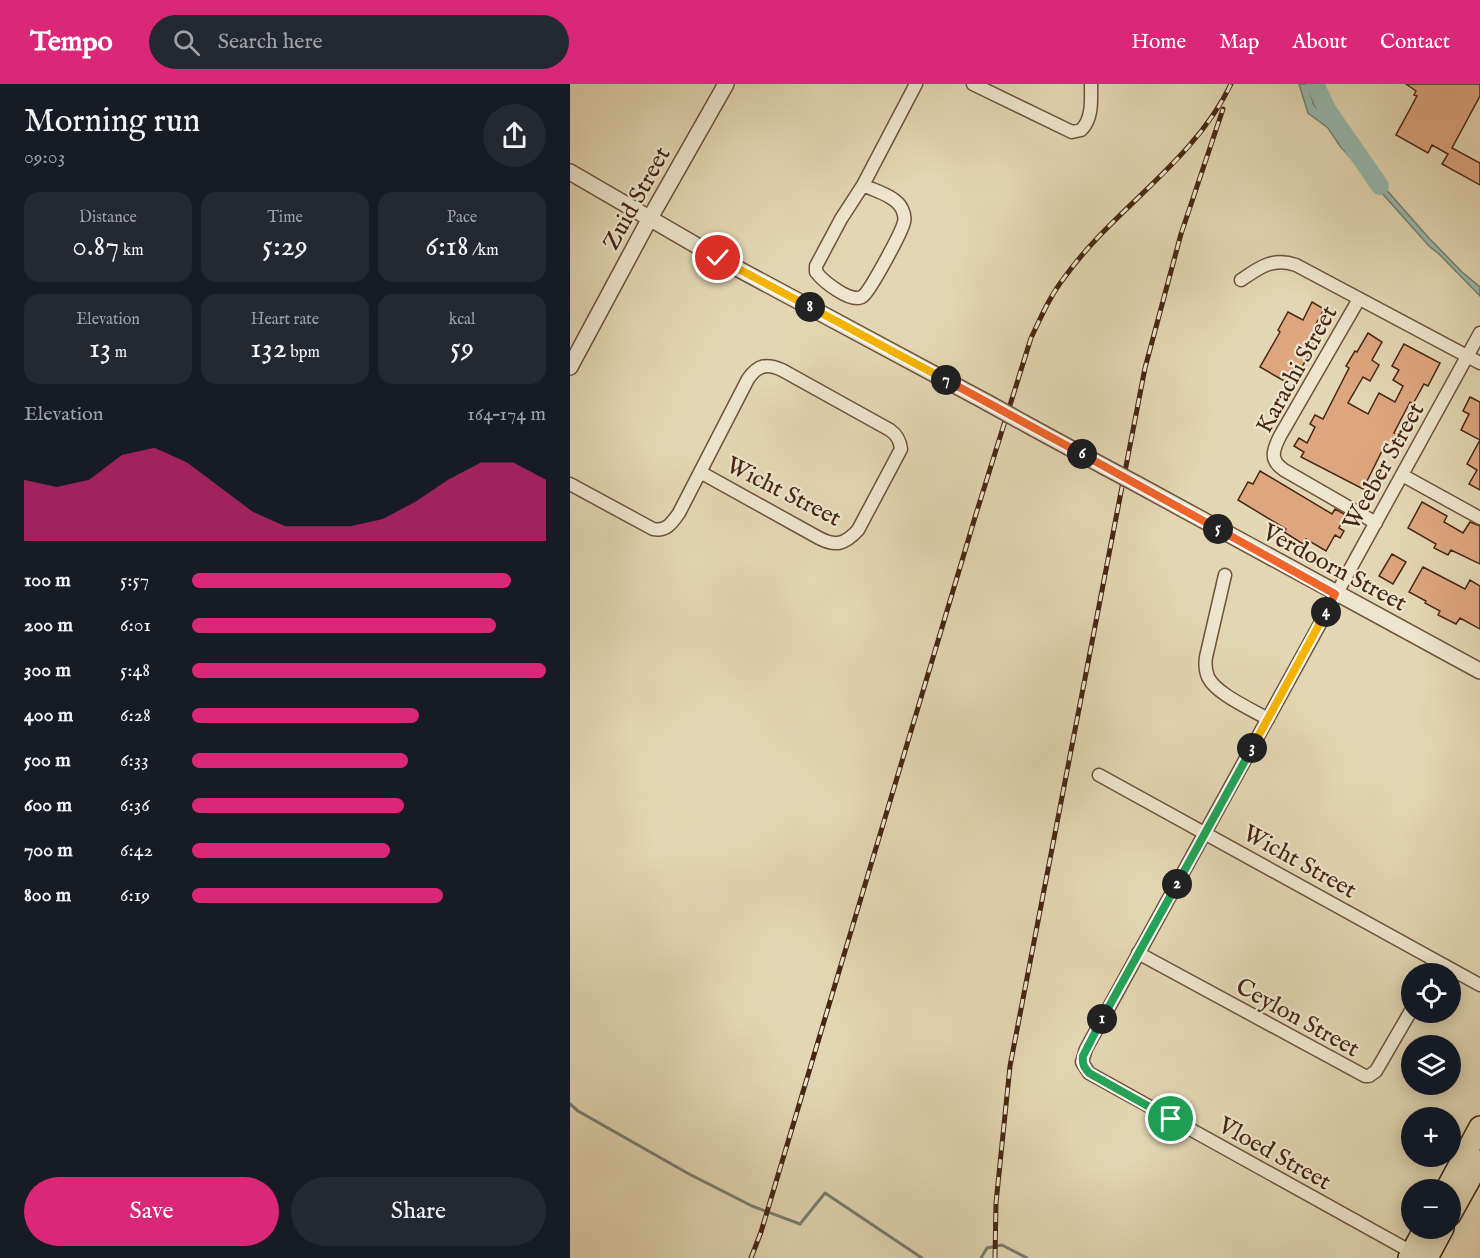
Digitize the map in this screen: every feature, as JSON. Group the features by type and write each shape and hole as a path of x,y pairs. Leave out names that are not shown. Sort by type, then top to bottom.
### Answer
{"highway":[{"path":"1452,1179 1480,1127"},
{"path":"1461,1195 1480,1161"},
{"path":"1417,1257 1422,1239"},
{"path":"1417,1257 1433,1239"}],"street":[{"name":"Zuid Street","path":"570,367 650,218 726,84"},
{"path":"862,185 894,200 900,205 905,216 902,228 871,287 863,297 858,298 848,296 829,285 816,272 816,266 916,84"},
{"path":"973,84 1072,132 1078,132 1084,128 1090,111 1091,84"},
{"name":"Verdoorn Street","path":"570,172 718,258 1480,671"},
{"path":"1241,280 1270,262 1288,262 1308,270 1480,363"},
{"name":"Karachi Street","path":"1359,299 1280,436 1273,454 1274,460 1284,470 1376,523"},
{"name":"Weeber Street","path":"1082,1062 1086,1049 1138,953 1480,333"},
{"name":"Wicht Street","path":"570,484 652,529 661,530 672,523 748,379 759,367 767,365 782,370 890,430 900,441 899,455 858,530 848,540 839,544 831,544 819,538 700,472"},
{"path":"1402,475 1480,518"},
{"path":"1225,575 1206,657 1207,676 1220,690 1268,719"},
{"name":"Wicht Street","path":"1099,775 1480,985"},
{"name":"Ceylon Street","path":"1138,953 1365,1076 1376,1071 1404,1023"},
{"name":"Vloed Street","path":"1082,1062 1089,1073 1417,1257"}],"water":[{"path":"1299,84 1307,84 1314,105 1428,237 1480,287 1480,296 1429,246 1340,146 1328,128 1308,113"}],"building":[{"path":"1406,84 1480,84 1480,96 1452,148 1480,163 1480,185 1442,164 1448,154 1432,145 1428,153 1396,135 1417,96 1414,95 1416,91"},
{"path":"1312,302 1324,309 1315,326 1324,331 1300,370 1294,367 1286,382 1260,367 1280,332 1278,330 1288,312 1303,320"},
{"path":"1368,333 1382,342 1372,360 1379,365 1370,381 1363,377 1348,403 1368,414 1379,393 1395,402 1403,386 1393,380 1399,370 1392,366 1404,344 1440,363 1428,386 1424,384 1413,404 1410,402 1394,433 1401,436 1391,454 1383,449 1363,489 1301,457 1304,452 1294,446 1299,438 1307,443 1315,427 1310,424 1315,415 1323,419 1349,368 1346,366"},
{"path":"1470,397 1480,402 1480,440 1461,430 1469,414 1463,411"},
{"path":"1480,440 1480,490 1469,484 1477,470 1467,464"},
{"path":"1260,471 1332,514 1335,509 1346,515 1339,528 1344,531 1340,538 1335,535 1326,551 1306,539 1303,544 1284,532 1286,529 1238,500 1248,482 1253,484"},
{"path":"1422,502 1447,516 1444,522 1463,533 1470,522 1480,526 1480,564 1451,550 1448,555 1434,548 1436,544 1408,528"},
{"path":"1392,554 1406,562 1393,584 1379,576"},
{"path":"1423,567 1465,589 1470,580 1480,586 1480,629 1460,618 1456,624 1438,615 1440,611 1409,592"}],"waterway":[{"path":"1315,84 1328,111 1380,186"},
{"path":"570,1104 578,1111 689,1174 752,1206 800,1224 825,1193 922,1258"},
{"path":"981,1258 987,1248 1002,1245 1027,1258"}],"railway":[{"path":"751,1258 761,1232 1031,338 1050,299 1064,278 1106,229 1175,162 1196,138 1215,112 1231,84"},
{"path":"995,1258 996,1203 1010,1066 1145,368 1181,234 1223,109"}],"route":[{"path":"718,258 1136,483 1335,594 1083,1056 1082,1062 1089,1073 1171,1119"}]}
